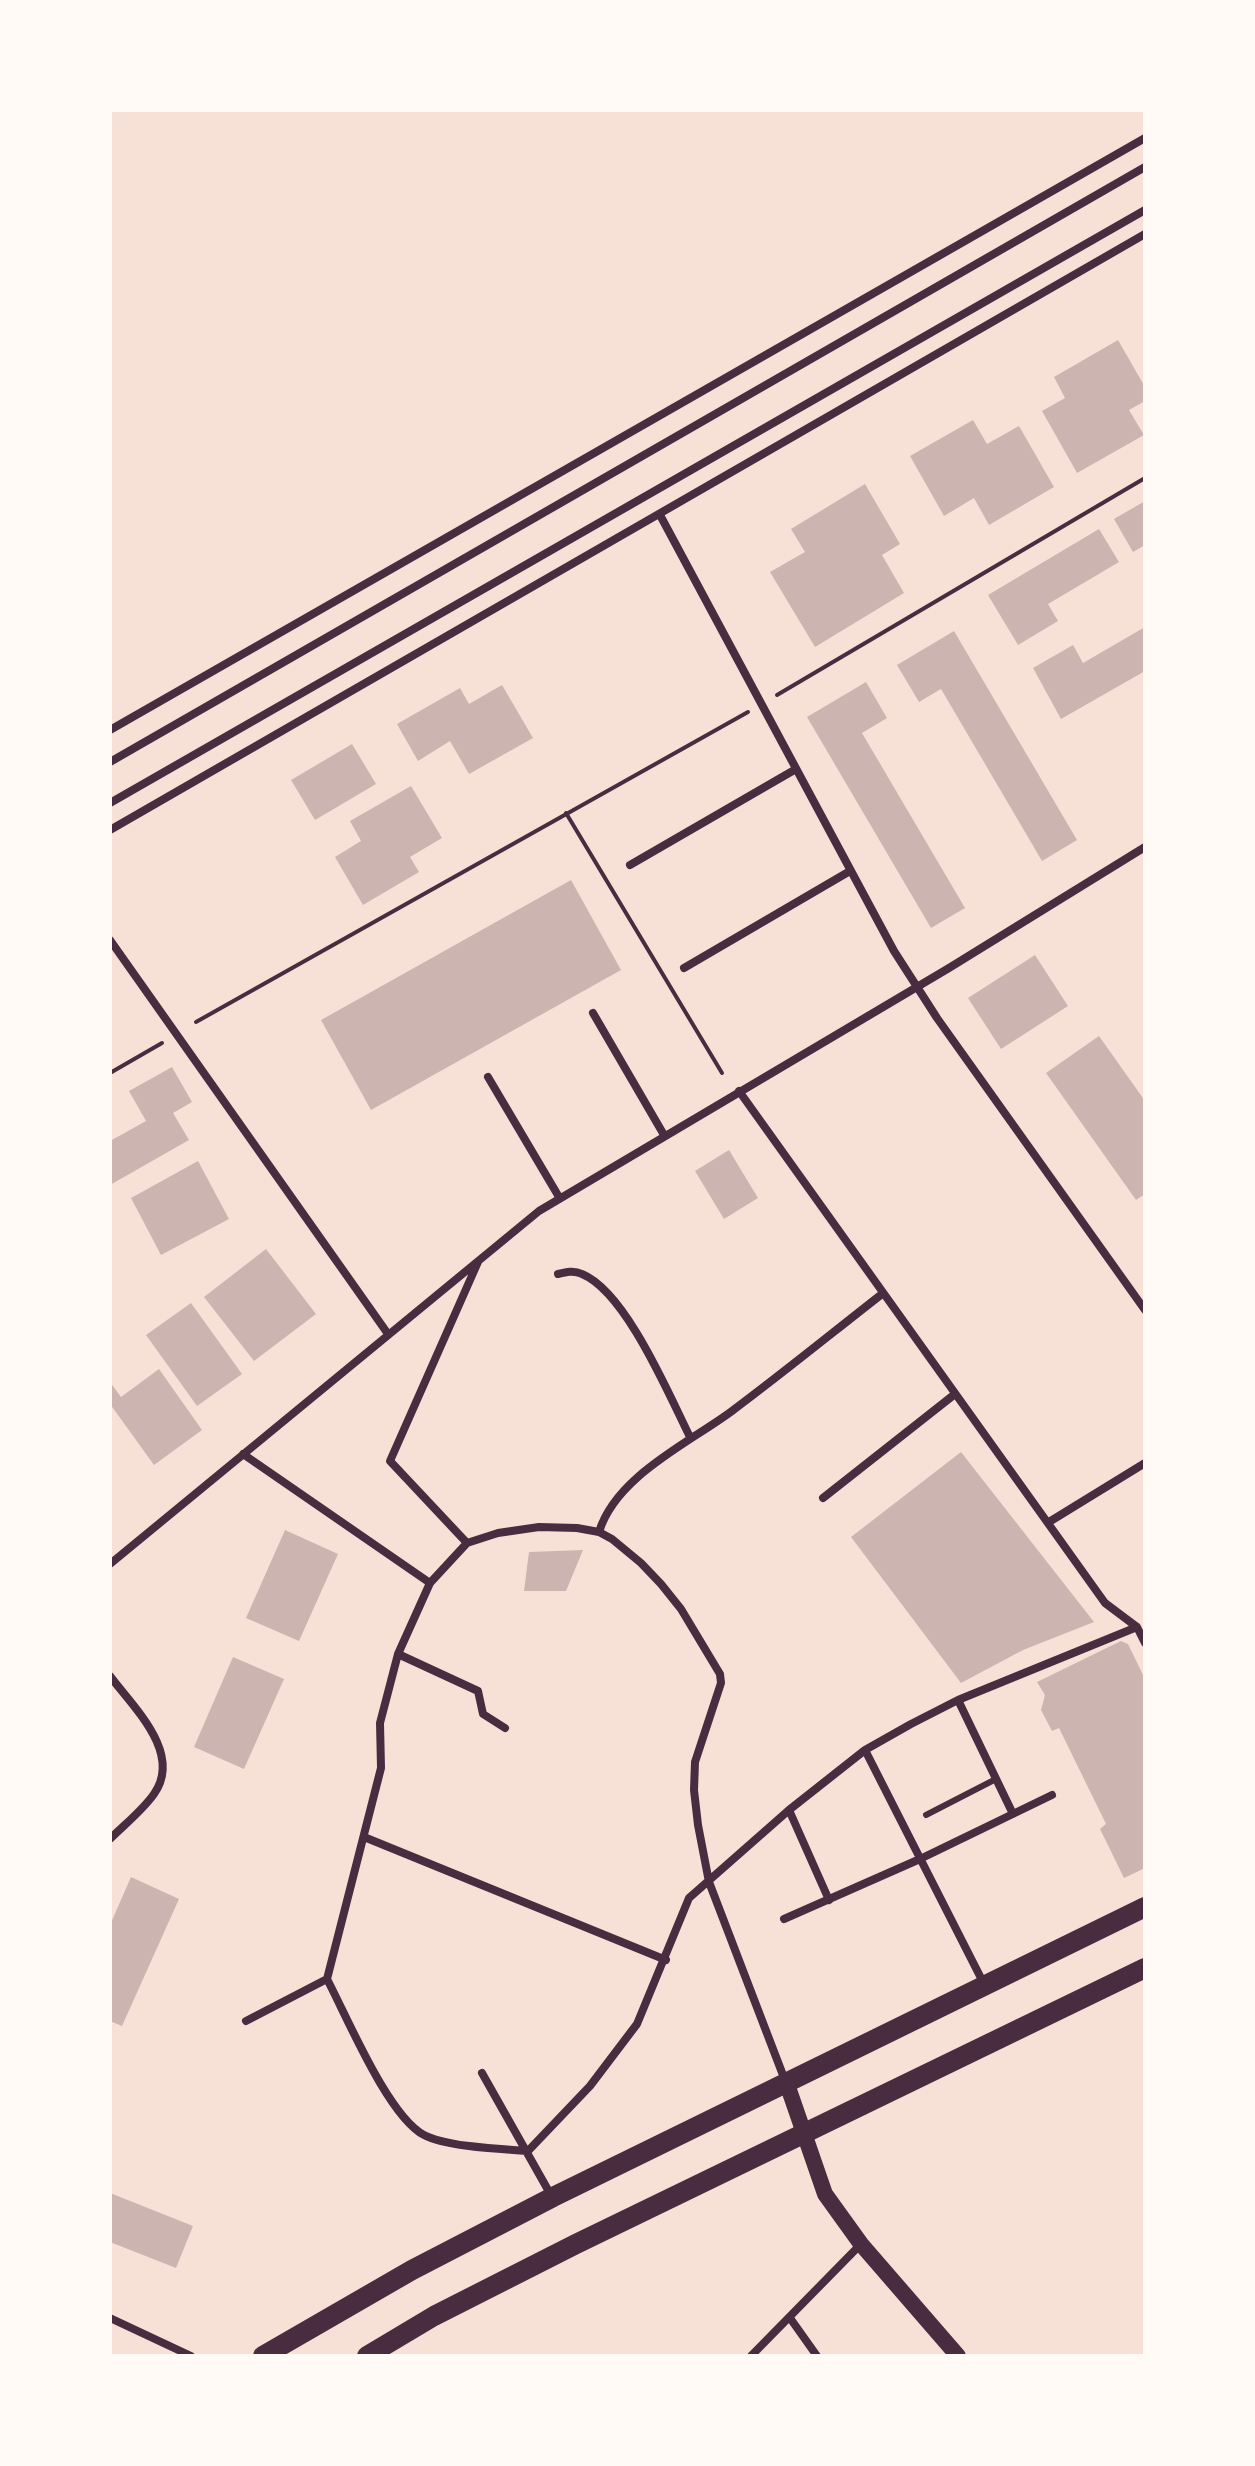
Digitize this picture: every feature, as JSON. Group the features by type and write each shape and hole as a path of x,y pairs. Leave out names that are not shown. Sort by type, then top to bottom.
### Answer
{"main road":[{"path":"263,2356 412,2270 553,2197 1145,1907"},
{"path":"367,2356 434,2316 547,2258 1145,1968"},
{"path":"787,2084 825,2194 861,2244 958,2356"}],"street":[{"path":"110,730 1145,138"},
{"path":"110,762 1145,167"},
{"path":"110,803 1145,210"},
{"path":"110,830 1145,234"},
{"path":"660,515 894,951 1145,1310"},
{"path":"630,865 796,769"},
{"path":"110,1564 480,1258 559,1197 917,987 1145,847"},
{"path":"684,968 850,871"},
{"path":"110,940 388,1334"},
{"path":"593,1013 664,1135"},
{"path":"488,1077 559,1197"},
{"path":"739,1091 1105,1603 1137,1627 1145,1643"},
{"path":"467,1543 390,1461 480,1258"},
{"path":"558,1274 573,1271 584,1275 607,1293 650,1357 690,1437"},
{"path":"599,1532 604,1515 612,1504 669,1451 730,1413 882,1294"},
{"path":"823,1498 955,1394"},
{"path":"243,1454 430,1583"},
{"path":"1049,1522 1145,1463"},
{"path":"528,2151 471,2146 424,2135 399,2114 327,1979 381,1768 380,1723 398,1654 430,1583 467,1543 498,1533 539,1527 577,1528 599,1532 612,1539 641,1563 681,1609 720,1674 721,1683 695,1762 698,1825 709,1882 787,2084"},
{"path":"528,2151 590,2086 637,2024 689,1898 789,1810 865,1750 958,1700 1137,1627"},
{"path":"398,1654 478,1691 483,1714 505,1728"},
{"path":"110,1676 157,1739 163,1774 155,1792 110,1839"},
{"path":"958,1700 1013,1814"},
{"path":"865,1750 984,1985"},
{"path":"784,1919 920,1859 1052,1795"},
{"path":"789,1810 829,1900"},
{"path":"364,1837 666,1960"},
{"path":"246,2021 327,1979"},
{"path":"482,2073 553,2197"},
{"path":"751,2356 861,2244"},
{"path":"110,2318 191,2356"},
{"path":"790,2318 817,2356"}],"lane":[{"path":"926,1815 996,1779"}],"path":[{"path":"777,695 1145,478"},
{"path":"196,1022 748,712"},
{"path":"566,813 722,1073"},
{"path":"110,1073 162,1043"}],"building":[{"path":"1118,340 1145,387 1145,401 1129,410 1144,435 1077,473 1042,411 1065,398 1054,377"},
{"path":"973,420 987,444 1019,426 1054,487 989,525 974,498 944,516 910,456"},
{"path":"865,484 900,544 882,555 904,593 815,647 770,572 805,552 791,529"},
{"path":"1145,501 1145,545 1133,552 1114,519"},
{"path":"1099,529 1119,562 1048,604 1058,621 1018,645 988,595"},
{"path":"1145,627 1145,671 1061,719 1033,668 1073,645 1083,663"},
{"path":"954,631 1077,840 1042,861 941,689 919,702 897,665"},
{"path":"866,682 887,718 862,733 965,908 931,928 807,717"},
{"path":"502,685 533,738 469,774 450,741 418,761 397,724 460,688 469,704"},
{"path":"352,744 376,784 315,820 291,780"},
{"path":"411,786 442,838 410,857 419,872 363,905 335,857 361,841 350,821"},
{"path":"571,880 621,970 371,1110 321,1020"},
{"path":"1035,955 1068,1006 1001,1049 968,998"},
{"path":"1099,1036 1145,1101 1145,1194 1136,1200 1046,1073"},
{"path":"172,1067 192,1102 173,1113 189,1140 110,1185 110,1141 146,1121 129,1091"},
{"path":"729,1150 758,1198 724,1219 695,1171"},
{"path":"198,1161 229,1219 161,1255 131,1198"},
{"path":"266,1249 316,1314 254,1361 204,1297"},
{"path":"191,1303 242,1374 197,1406 146,1335"},
{"path":"159,1369 202,1430 154,1465 110,1404 110,1382 121,1397"},
{"path":"961,1452 1094,1622 1023,1650 961,1683 851,1537"},
{"path":"285,1530 338,1554 299,1641 246,1618"},
{"path":"583,1550 566,1591 524,1591 529,1552"},
{"path":"1121,1641 1128,1644 1145,1679 1145,1868 1124,1878 1100,1829 1106,1824 1059,1728 1052,1731 1041,1710 1045,1695 1037,1682"},
{"path":"233,1657 284,1679 244,1769 194,1747"},
{"path":"131,1877 179,1899 122,2026 110,2021 110,1925"},
{"path":"110,2193 193,2226 176,2268 110,2242"}]}
